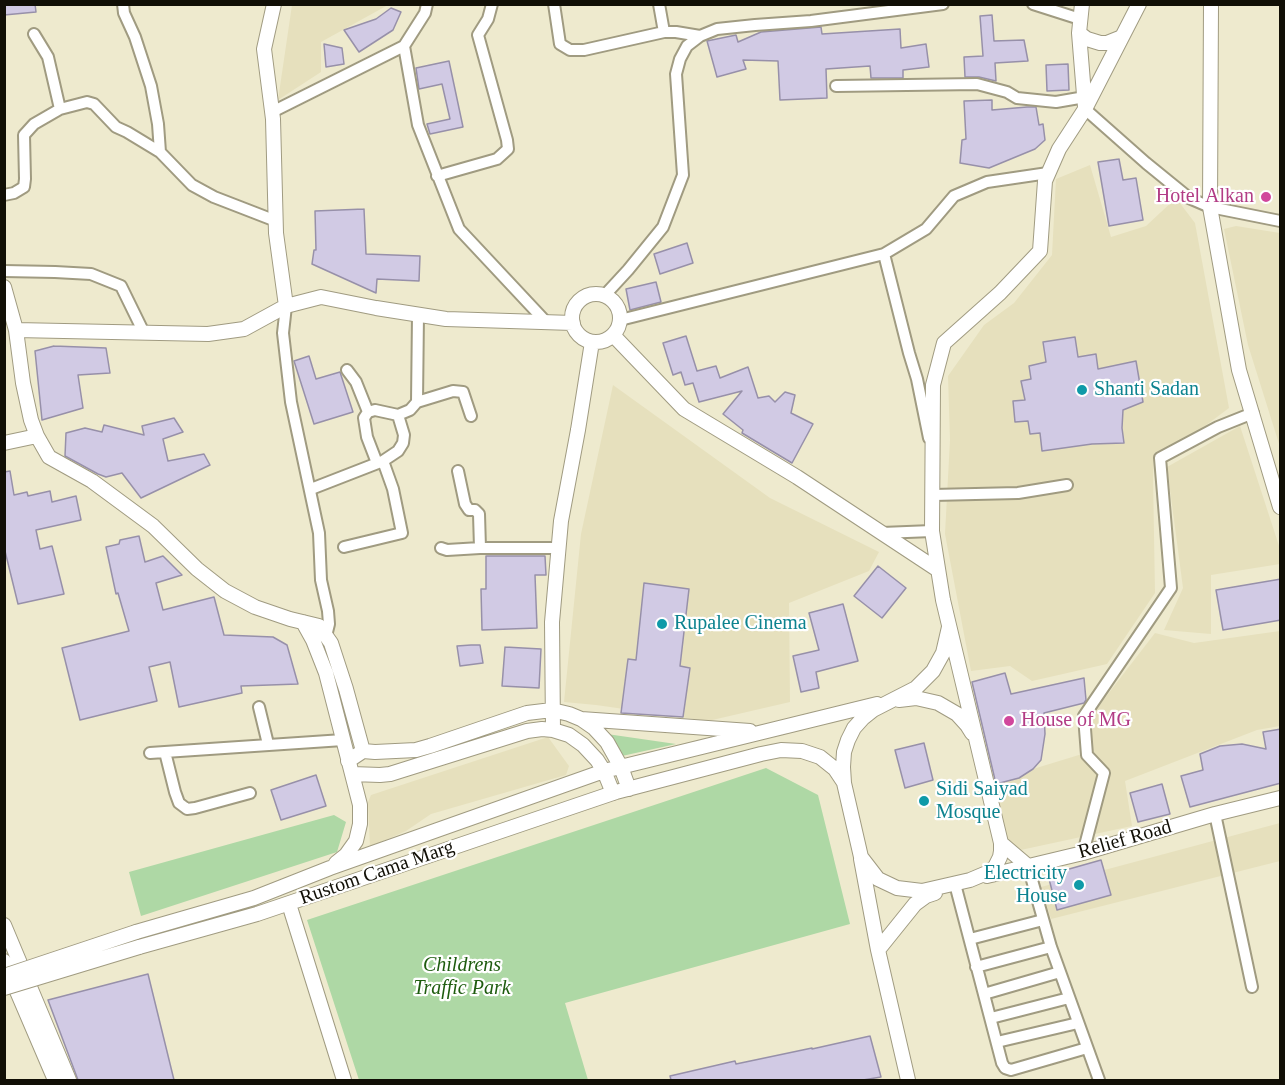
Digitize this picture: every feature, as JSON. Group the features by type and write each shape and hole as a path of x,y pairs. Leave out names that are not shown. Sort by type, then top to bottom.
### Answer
{"main road":[{"path":"274,4 264,49 272,112 276,221 286,306"},
{"path":"1071,4 1079,26 1087,39 1107,43 1122,37"},
{"path":"1082,4 1079,26 1085,103"},
{"path":"861,856 878,879 897,888 922,891 970,880 989,872 1000,858 1000,843 948,627 932,531 933,385 944,343 1000,293 1040,251 1045,181 1048,173 1139,4"},
{"path":"1211,4 1210,207 1239,370 1281,507"},
{"path":"4,287 16,330 22,383 31,420 49,457 92,482 153,526 197,569 225,591 255,607 319,626 331,643 363,751"},
{"path":"596,294 604,296 616,305 620,320 613,334 607,339 592,342 578,334 572,313 576,305 588,296 596,294"},
{"path":"16,330 208,334 244,329 286,306 321,297 446,319 573,323"},
{"path":"613,334 684,409 797,477 938,570"},
{"path":"553,730 552,622 558,548 592,342"},
{"path":"4,443 37,436"},
{"path":"303,622 326,673 360,806 360,824 356,841 346,855 330,868"},
{"path":"892,701 916,688 933,671 943,653 948,627"},
{"name":"Rustom Cama Marg","path":"4,976 136,932 254,898 330,868 604,771 762,732 892,701 916,698 938,703 957,714 975,737"},
{"name":"Rustom Cama Marg","path":"844,783 844,752 854,728 873,710 892,701"},
{"path":"363,751 416,750 527,713 552,710 581,719 594,728 607,742 621,767 629,789"},
{"path":"581,719 762,732"},
{"path":"350,768 380,775 390,774 527,731 553,730 569,735 583,745 604,771 613,793"},
{"name":"Rustom Cama Marg","path":"4,988 139,947 257,915 613,793 761,754 781,750 802,751 820,757 835,770 844,783"},
{"path":"350,768 363,751"},
{"path":"844,783 861,856 878,950 908,1080"},
{"name":"Relief Road","path":"970,880 1083,853 1215,814 1281,798"},
{"path":"1000,843 1028,866"},
{"path":"878,950 915,904 926,896 955,884"},
{"path":"289,904 344,1080"},
{"path":"4,925 69,1080"},
{"path":"4,961 55,1080"}],"street":[{"path":"123,4 124,13 135,37 151,86 158,124 160,152"},
{"path":"272,112 404,46 425,13 427,4"},
{"path":"437,176 497,159 508,149 478,35 488,19 492,4"},
{"path":"554,4 560,44 570,50 584,50 664,32 700,36"},
{"path":"659,4 664,32"},
{"path":"604,296 663,227 683,175 676,74 687,46 700,36 717,29 811,21 943,4"},
{"path":"1033,4 1079,26"},
{"path":"34,34 48,57 60,109"},
{"path":"404,46 418,125 459,229 547,323"},
{"path":"836,86 977,84 1007,92 1017,98 1085,103 1146,163 1189,198 1210,207 1281,221"},
{"path":"4,195 14,193 24,187 24,135 34,124 60,109 87,102 94,104 116,127 160,152 192,185 214,197 276,221"},
{"path":"620,320 884,254 926,229 954,196 987,182 1048,173"},
{"path":"884,254 917,379 933,456"},
{"path":"4,271 91,274 121,286 144,333"},
{"path":"286,306 283,333 291,402 319,533 321,580 329,624 326,636"},
{"path":"417,402 418,315"},
{"path":"347,370 356,381 368,412"},
{"path":"344,547 402,533 393,489 367,437 364,418 368,412 375,410 398,415 410,410 417,402 453,391 463,392 471,416"},
{"path":"1083,853 1104,773 1087,755 1084,716 1171,588 1160,458 1218,427 1252,413"},
{"path":"310,489 380,462 398,451 403,443 404,435 398,415"},
{"path":"458,471 465,504 469,510 475,510 479,514 480,548"},
{"path":"933,495 1018,493 1067,484"},
{"path":"882,533 932,531"},
{"path":"441,549 558,548"},
{"path":"259,707 268,744"},
{"path":"150,753 343,740"},
{"path":"165,752 179,803 186,808 195,808 250,793"},
{"path":"1215,814 1252,987"},
{"path":"1028,866 1051,947 1099,1080"},
{"path":"955,884 1005,1068 1011,1070 1087,1048"},
{"path":"970,939 1043,920"},
{"path":"976,967 1051,947"},
{"path":"984,994 1060,972"},
{"path":"991,1018 1069,998"},
{"path":"997,1042 1078,1023"}],"shaded area":[{"path":"292,5 388,5 321,42 321,72 278,100"},
{"path":"1090,165 1111,237 1146,226 1176,198 1195,223 1229,408 1193,435 1154,453 1155,593 1107,664 1032,681 1010,666 971,671 945,534 950,440 948,376 984,325 1014,303 1052,255 1056,179"},
{"path":"1236,226 1280,233 1280,447 1248,345 1224,229"},
{"path":"613,385 770,498 879,552 869,571 789,603 790,702 708,721 564,702 581,534"},
{"path":"1240,426 1280,549 1280,564 1211,575 1211,634 1164,630 1183,588 1167,467"},
{"path":"1280,631 1280,726 1257,730 1125,781 1132,826 1016,851 1004,835 991,786 1019,778 1033,769 1092,751 1091,716 1155,633 1194,643"},
{"path":"548,737 569,766 566,775 431,814 406,831 370,847 368,802 371,795"},
{"path":"1280,823 1280,861 1051,919 1041,887"}],"green space":[{"path":"600,733 676,744 622,756"},
{"name":"Childrens Traffic Park","path":"766,768 818,795 850,924 565,1003 588,1080 359,1080 307,920"},
{"path":"334,815 346,822 337,852 141,916 129,872"}],"building":[{"path":"4,4 35,4 36,12 4,15"},
{"path":"391,8 401,12 393,30 359,52 344,30 376,19"},
{"path":"992,15 994,41 1024,40 1028,61 995,63 996,81 965,77 964,57 983,56 980,16"},
{"path":"821,27 822,34 900,29 901,48 926,44 929,67 903,70 903,78 871,78 870,66 826,69 827,98 780,100 778,61 743,60 746,69 717,77 707,41 736,35 738,42 761,32"},
{"path":"324,44 342,48 344,64 326,67"},
{"path":"449,61 463,127 430,134 427,124 450,119 442,84 419,89 416,68"},
{"path":"1068,64 1069,90 1047,91 1046,65"},
{"path":"992,100 992,110 1036,107 1039,125 1043,124 1045,140 1035,149 989,168 960,163 962,140 966,139 964,101"},
{"path":"1119,159 1123,180 1136,178 1143,220 1109,226 1098,162"},
{"path":"364,209 366,254 420,256 419,281 377,279 376,293 312,264 314,250 316,250 315,211"},
{"path":"687,243 693,263 660,274 654,254"},
{"path":"656,282 661,302 630,310 626,289"},
{"path":"686,336 697,371 716,366 720,378 748,367 758,398 769,396 775,402 785,392 795,395 791,413 813,424 792,463 742,433 743,430 723,414 742,391 699,402 693,383 685,385 681,372 673,375 663,343"},
{"name":"Shanti Sadan","path":"1075,337 1078,357 1096,354 1098,369 1136,361 1143,402 1123,410 1124,443 1092,444 1042,451 1040,433 1030,434 1028,421 1015,422 1013,401 1025,400 1021,381 1031,379 1029,366 1046,362 1043,342"},
{"path":"54,346 106,348 110,373 78,375 83,408 42,420 35,351"},
{"path":"309,356 316,379 340,372 353,412 314,424 294,361"},
{"path":"174,418 183,432 163,439 168,461 204,454 210,465 141,498 122,473 106,477 65,456 66,433 85,428 102,432 104,425 144,435 142,426"},
{"path":"10,471 14,495 27,492 28,496 50,491 52,502 76,496 81,520 36,530 40,549 52,546 64,594 18,604 4,547 4,472"},
{"path":"139,536 145,562 163,556 182,575 156,583 163,610 214,597 224,635 273,637 287,645 298,684 241,686 242,693 179,707 170,662 149,667 157,701 80,720 62,648 129,631 118,593 116,594 106,547 119,544 120,540"},
{"path":"486,556 545,556 546,575 535,575 537,628 482,630 481,589 486,589"},
{"path":"878,566 906,588 882,618 854,596"},
{"path":"1281,579 1281,620 1223,630 1216,590"},
{"name":"Rupalee Cinema","path":"644,583 689,589 680,666 690,668 683,717 621,713 628,659 636,660"},
{"path":"843,604 858,661 816,672 819,688 801,692 793,656 819,650 809,613"},
{"path":"480,645 483,663 460,666 457,646"},
{"path":"505,647 541,649 539,688 502,686"},
{"name":"House of MG","path":"1005,673 1011,694 1084,678 1086,700 1084,703 1044,713 1045,734 1041,760 1033,769 1019,778 996,784 972,682"},
{"path":"1281,729 1281,783 1190,807 1181,776 1203,770 1200,754 1220,746 1242,744 1266,749 1263,732"},
{"name":"Sidi Saiyad Mosque","path":"924,743 933,780 905,788 895,750"},
{"path":"316,775 326,806 281,820 271,790"},
{"path":"1162,784 1170,814 1138,822 1130,793"},
{"name":"Electricity House","path":"1101,860 1111,895 1057,910 1048,875"},
{"path":"148,974 174,1080 78,1080 48,1000"},
{"path":"870,1036 881,1077 863,1080 671,1080 670,1076 735,1061 736,1064"}],"place":[{"name":"Hotel Alkan","path":"1266,197"},
{"name":"Shanti Sadan","path":"1082,390"},
{"name":"Rupalee Cinema","path":"662,624"},
{"name":"House of MG","path":"1009,721"},
{"name":"Sidi Saiyad Mosque","path":"924,801"},
{"name":"Electricity House","path":"1079,885"}]}
